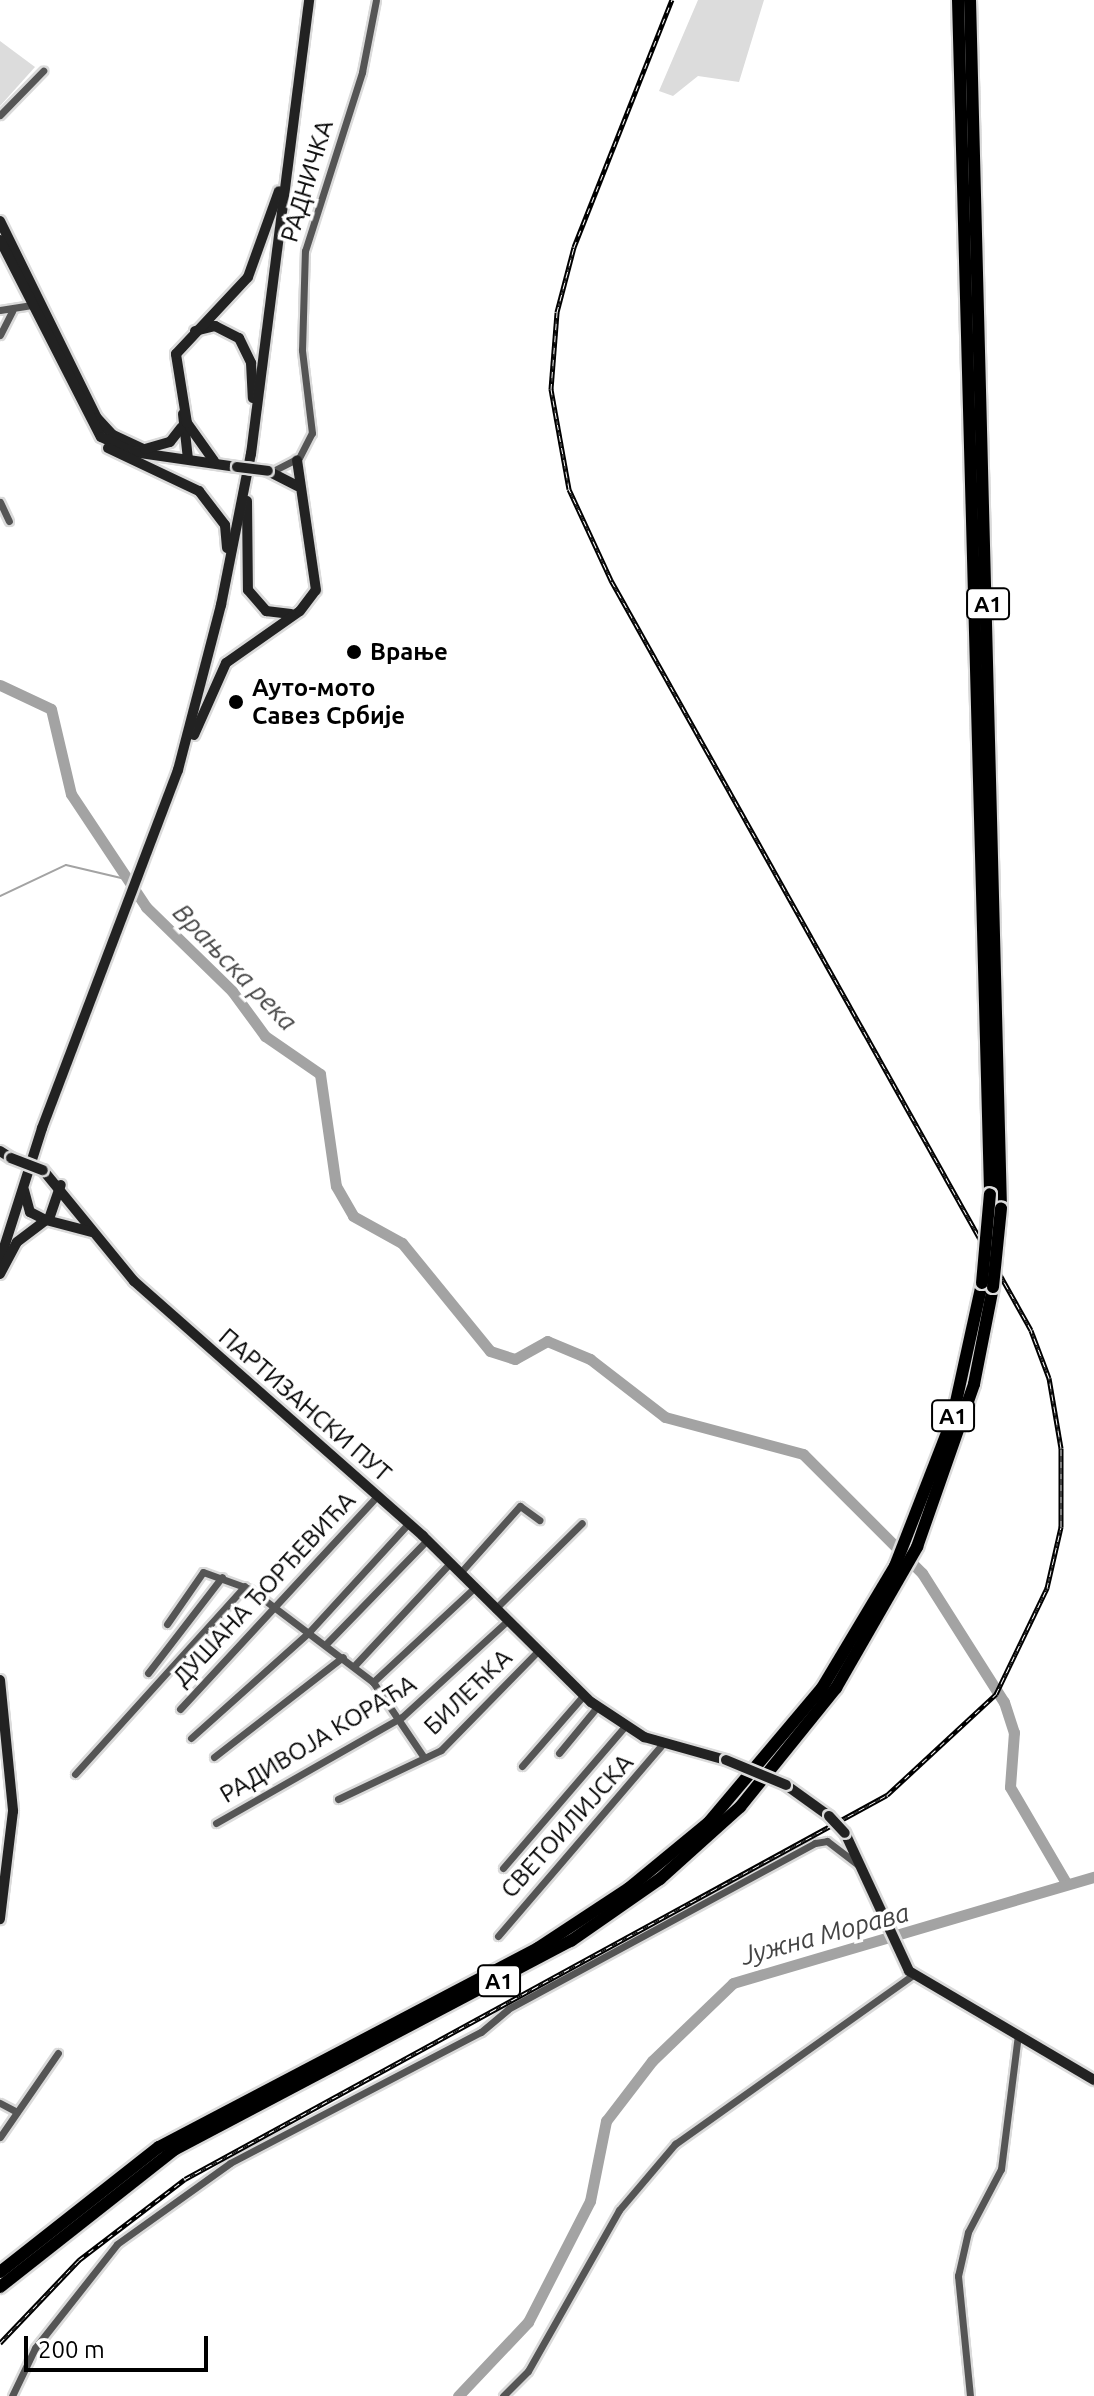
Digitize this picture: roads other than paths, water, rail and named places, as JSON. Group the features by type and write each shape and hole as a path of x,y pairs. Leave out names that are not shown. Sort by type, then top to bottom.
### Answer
{"highway":[{"name":"A1","path":"958,0 990,1194 988,1285"},
{"name":"A1","path":"0,2287 174,2150 512,1974 660,1879 780,1761 866,1641 911,1545 952,1420 988,1285 1001,1208 970,0"},
{"name":"A1","path":"0,2272 92,2194 180,2133 538,1948 650,1872 709,1822 785,1738 845,1655 900,1568"}],"main road":[{"path":"178,770 221,605 245,489 309,0"},
{"path":"216,463 197,444 184,408 176,358 189,334 251,271 289,168"},
{"path":"0,221 87,419 111,451 186,482 214,508 228,540 221,605"},
{"path":"0,240 102,424 147,451"},
{"path":"189,334 215,326 241,340 252,367 255,420"},
{"path":"184,408 181,428 188,459"},
{"path":"87,419 111,444 270,472 299,488"},
{"path":"147,451 170,442 181,428"},
{"path":"0,1260 24,1181 178,770 221,669 275,625 304,608 317,580 299,488 297,460"},
{"path":"245,489 248,590 269,612 304,608"},
{"name":"ПАРТИЗАНСКИ ПУТ","path":"0,1151 43,1170 61,1184 94,1233 144,1291 409,1523 583,1696 625,1726 664,1742 726,1760 786,1785 829,1816 845,1833 863,1868 898,1956 913,1975"},
{"path":"24,1181 26,1206 48,1220 94,1233"},
{"path":"0,1274 17,1242 48,1220 61,1184"},
{"path":"0,1680 13,1799 0,1919"},
{"path":"913,1975 1094,2080"}],"street":[{"name":"РАДНИЧКА","path":"297,460 313,423 301,338 305,251 362,72 376,0"},
{"path":"0,115 43,71"},
{"path":"0,310 12,311 36,304"},
{"path":"0,335 12,311"},
{"path":"270,472 297,460"},
{"path":"0,502 9,521"},
{"name":"ДУШАНА ЂОРЂЕВИЋА","path":"180,1709 278,1607 377,1496"},
{"path":"460,1573 520,1506 539,1520"},
{"path":"191,1738 309,1632 409,1523"},
{"path":"495,1609 582,1523"},
{"path":"326,1644 427,1540"},
{"path":"354,1666 450,1563"},
{"path":"167,1624 203,1572 245,1586 278,1607 373,1682 402,1717 423,1756"},
{"path":"148,1673 222,1577"},
{"path":"75,1774 245,1586"},
{"path":"373,1682 474,1588"},
{"name":"РАДИВОЈА КОРАЋА","path":"216,1823 402,1717 507,1621"},
{"name":"БИЛЕЋКА","path":"338,1799 441,1750 537,1652"},
{"path":"214,1757 343,1657"},
{"path":"522,1766 583,1696"},
{"path":"559,1753 597,1707"},
{"path":"503,1868 625,1726"},
{"name":"СВЕТОИЛИЈСКА","path":"498,1936 605,1820 664,1742"},
{"path":"12,2396 35,2348 101,2262 133,2228 220,2169 481,2032 508,2009 815,1843 827,1841 863,1868"},
{"path":"503,2396 535,2360 619,2210 675,2144 913,1975"},
{"path":"970,2396 958,2276 968,2232 1001,2169 1018,2034"},
{"path":"0,2137 58,2053"},
{"path":"0,2103 17,2112"}],"waterway":[{"name":"Врањска река","path":"0,685 51,709 71,794 146,907 232,991 265,1036 320,1074 336,1186 353,1216 402,1243 490,1351 515,1359 547,1341 590,1359 665,1417 803,1454 922,1573 1004,1702 1014,1732 1010,1787 1066,1883"},
{"path":"0,896 66,865 125,879"},
{"name":"Јужна Морава","path":"458,2396 528,2322 590,2201 606,2121 652,2061 733,1983 1094,1877"}],"railway":[{"path":"0,2343 79,2260 185,2179 887,1795 996,1694 1047,1588 1061,1527 1061,1448 1049,1378 1031,1330 611,580 569,489 551,389 557,312 574,247 672,0"}],"place":[{"name":"Врање","path":"354,652"},
{"name":"Ауто-мото Савез Србије","path":"236,702"}]}
